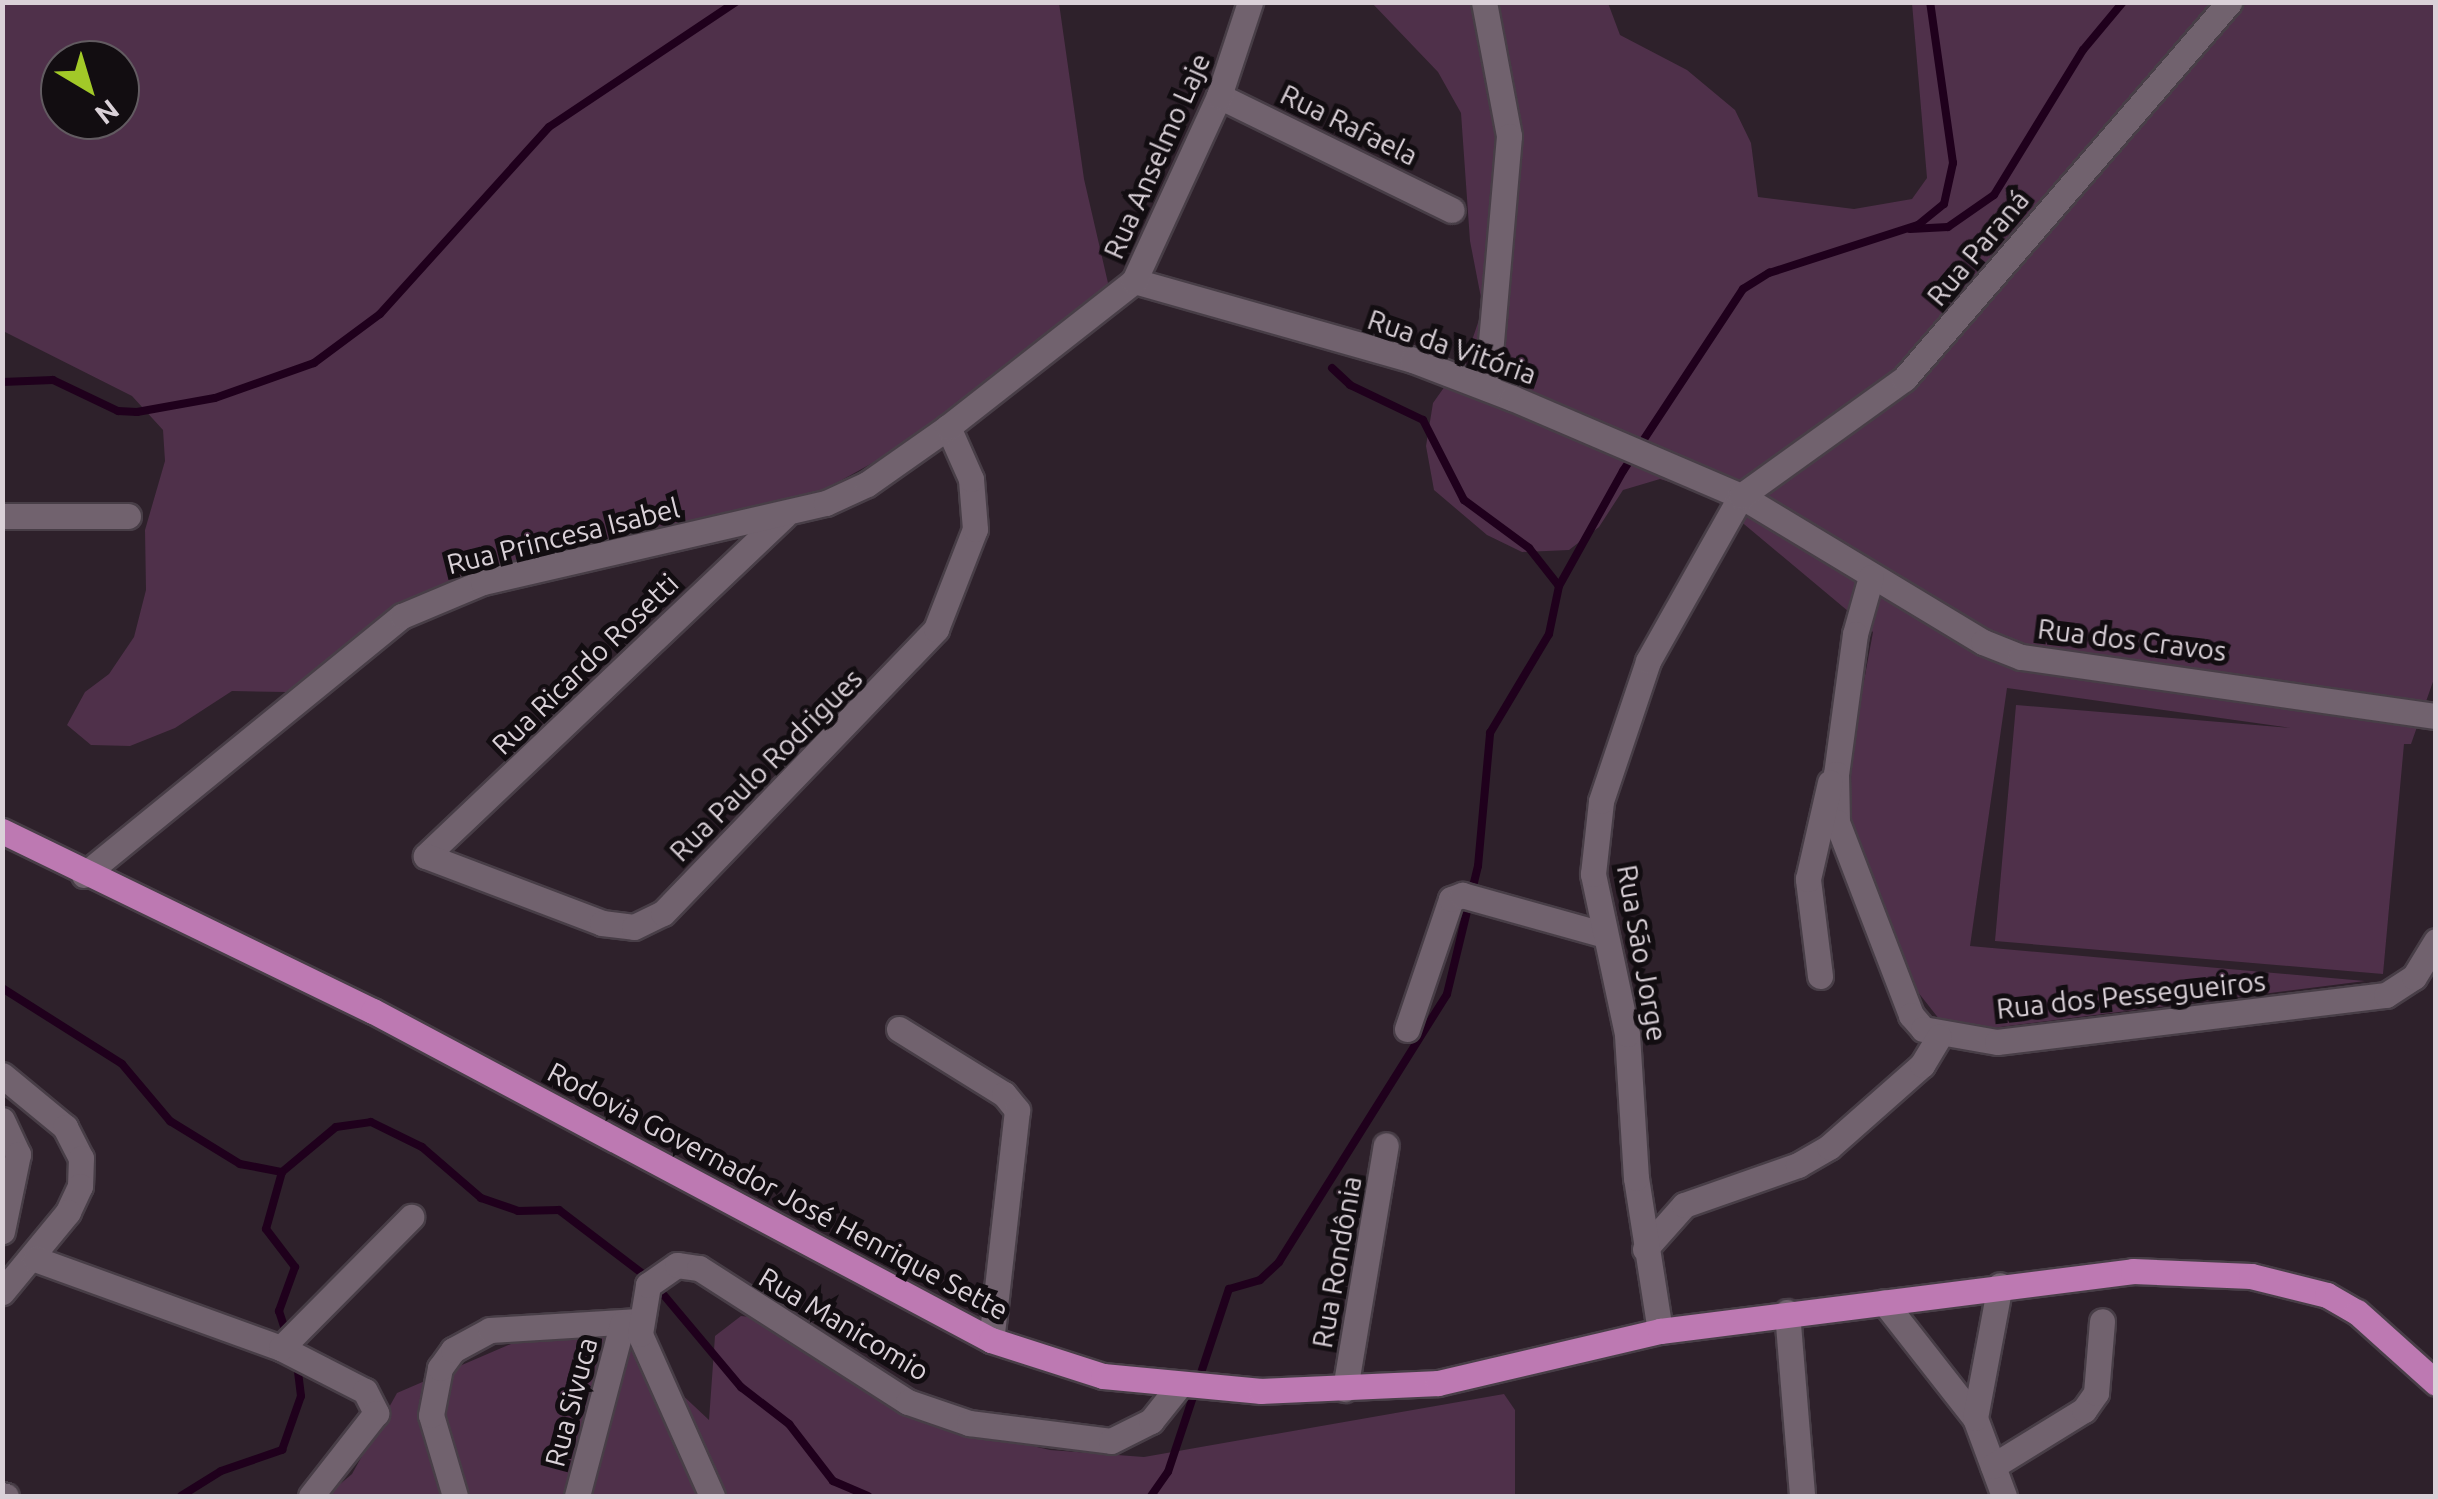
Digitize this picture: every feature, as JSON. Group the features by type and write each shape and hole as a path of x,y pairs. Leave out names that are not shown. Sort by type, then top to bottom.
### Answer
{"main road":[{"name":"Rodovia Governador José Henrique Sette","path":"2,831 84,875 357,1002 991,1340 1104,1376 1178,1387 1345,1389 1438,1382 1660,1331 2134,1271 2289,1284 2357,1312 2436,1383"}],"street":[{"name":"Rua Anselmo Laje","path":"948,426 1134,281 1219,96 1250,2"},
{"path":"1484,2 1510,136 1487,388"},
{"name":"Rua Paraná","path":"1741,496 1904,379 2228,2"},
{"name":"Rua Rafaela","path":"1219,96 1452,210"},
{"name":"Rua da Vitória","path":"1134,281 1413,360 1741,496"},
{"name":"Rua Princesa Isabel","path":"84,875 402,616 483,582 784,516 867,484 948,426"},
{"name":"Rua Paulo Rodrigues","path":"426,856 602,923 634,927 663,912 936,628 975,529 970,479 948,426"},
{"name":"Rua dos Cravos","path":"1741,496 1983,642 2021,657 2436,716"},
{"name":"Rua São Jorge","path":"1660,1331 1645,1249 1627,1034 1602,934 1593,874 1600,801 1621,726 1648,661 1741,496"},
{"path":"2,516 128,516"},
{"name":"Rua Ricardo Rosetti","path":"426,856 784,516"},
{"path":"1645,1249 1684,1204 1798,1165 1829,1146 1910,1077 1939,1037 1912,1015 1845,854 1836,774 1855,634 1872,577"},
{"path":"1820,976 1808,879 1824,793 1836,774"},
{"path":"1406,1029 1452,899 1462,895 1602,934"},
{"name":"Rua dos Pessegueiros","path":"1939,1037 1997,1042 2386,995 2414,977 2436,942"},
{"path":"899,1029 1004,1094 1017,1110 991,1340"},
{"path":"2,1075 64,1127 81,1158 80,1186 35,1259 2,1292"},
{"path":"2,1120 18,1154 2,1231"},
{"name":"Rua Rondônia","path":"1345,1389 1386,1144"},
{"path":"281,1348 410,1217"},
{"path":"35,1259 281,1348 365,1391 376,1414 311,1496"},
{"name":"Rua Manicomio","path":"648,1285 676,1265 699,1268 862,1376 908,1402 969,1423 1111,1440 1150,1421 1178,1387"},
{"name":"Rua Sivuca","path":"577,1496 630,1322 648,1285"},
{"path":"1975,1418 2000,1285"},
{"path":"1884,1302 1975,1418 2004,1496"},
{"path":"1787,1312 1802,1496"},
{"path":"1993,1466 2084,1410 2096,1393 2102,1320"},
{"path":"454,1496 431,1416 432,1389 453,1350 490,1330 630,1322"},
{"path":"630,1322 712,1496"},
{"path":"630,1322 725,1496"}],"shaded area":[{"path":"3,2 1059,3 1084,179 1108,283 1087,316 912,441 822,491 471,575 416,595 286,692 232,691 175,728 130,746 91,745 67,725 85,692 109,674 134,637 146,590 145,530 165,461 163,430 132,396 3,331"},
{"path":"1372,3 1608,3 1620,35 1687,70 1735,110 1751,143 1758,197 1854,209 1912,199 1927,178 1912,3 2435,3 2435,676 2411,744 2404,744 2383,974 1995,941 2016,705 2291,728 2007,688 1970,946 2365,981 1968,1031 1943,1024 1910,982 1852,842 1843,795 1873,632 1708,494 1660,479 1623,490 1599,527 1569,550 1522,552 1487,535 1434,490 1426,446 1433,403 1467,355 1483,308 1470,241 1461,113 1438,72"},
{"path":"741,1316 770,1319 820,1361 971,1432 1050,1450 1144,1457 1504,1394 1515,1410 1515,1496 326,1496 352,1474 397,1393 534,1334 605,1334 645,1360 709,1420 715,1336"}],"waterway":[{"path":"2,382 53,380 118,411 137,412 215,398 314,363 380,314 549,127 736,2"},
{"path":"1151,1496 1168,1472 1229,1289 1260,1280 1279,1262 1447,994 1478,866 1490,733 1549,634 1559,586 1623,471 1743,289 1769,273 1918,225 1944,204 1953,163 1930,2"},
{"path":"1910,229 1948,227 1994,195 2083,50 2123,2"},
{"path":"1332,368 1350,385 1423,420 1464,500 1529,548 1559,586"},
{"path":"2,988 122,1064 170,1121 240,1164 282,1172 336,1127 371,1122 422,1147 481,1198 518,1211 559,1210 647,1277"},
{"path":"282,1172 266,1229 295,1267 279,1311 287,1336"},
{"path":"657,1287 741,1387 789,1424 833,1481 868,1496"},
{"path":"181,1496 221,1471 282,1450 301,1396 297,1363"}]}
